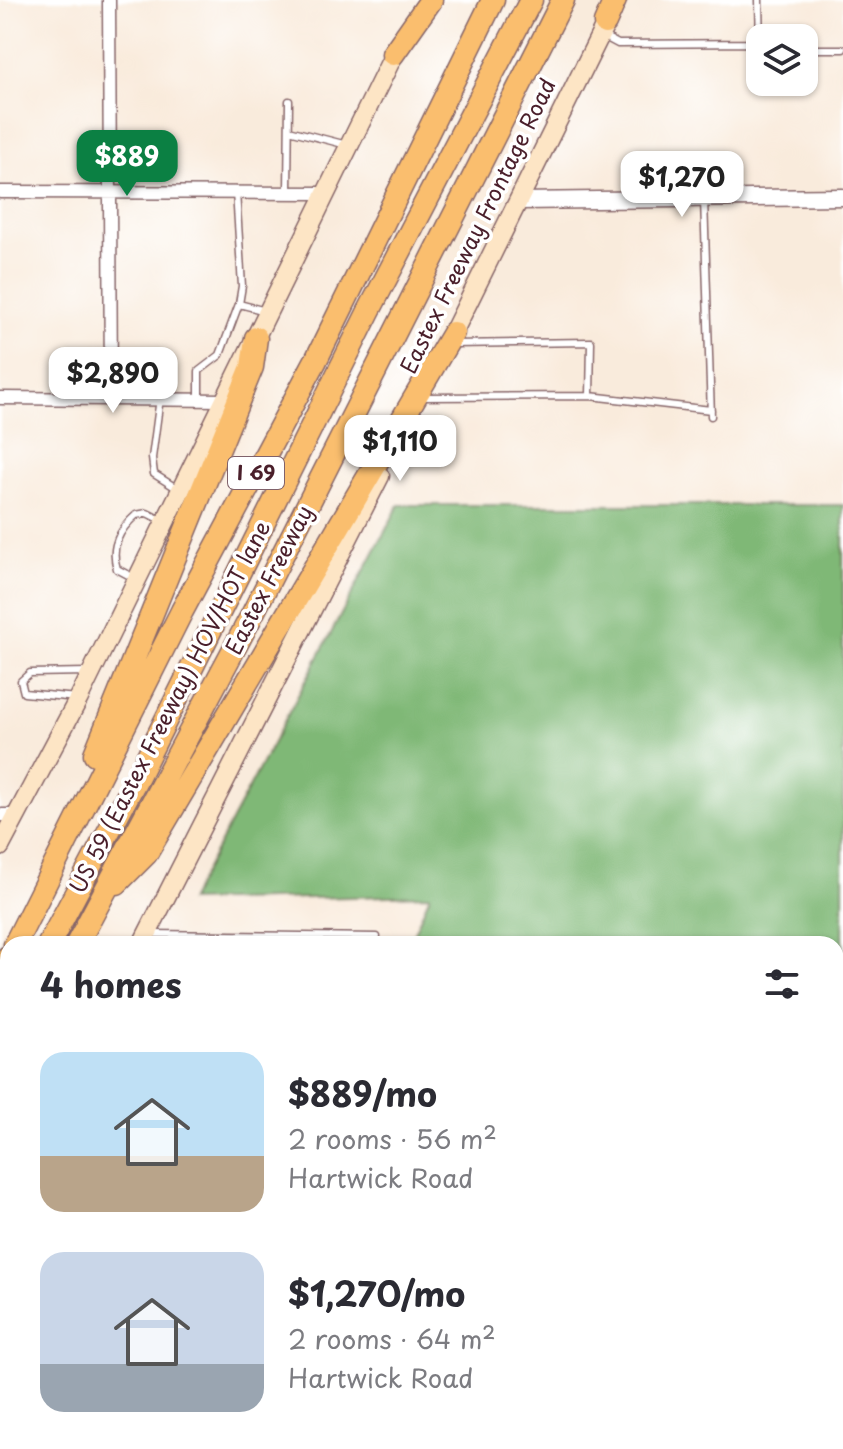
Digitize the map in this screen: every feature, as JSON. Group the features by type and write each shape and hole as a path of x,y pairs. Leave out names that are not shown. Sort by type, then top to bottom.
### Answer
{"highway":[{"path":"393,54 431,0"},
{"name":"I 69","path":"18,936 182,611 316,360 493,0"},
{"name":"US 59 (Eastex Freeway) HOV/HOT lane","path":"53,936 145,762 369,311 531,0"},
{"name":"Eastex Freeway","path":"81,936 251,617 563,0"},
{"path":"602,29 616,0"},
{"path":"17,936 133,665 252,367 256,338"},
{"path":"101,898 146,854 450,338"}],"main road":[{"path":"0,847 9,815 79,698 393,54 424,0"},
{"name":"Eastex Freeway Frontage Road","path":"146,936 520,201 602,29"}],"street":[{"path":"109,0 111,397"},
{"path":"0,192 326,193"},
{"path":"520,201 843,197"},
{"path":"0,398 225,400"}],"lane":[{"path":"759,0 760,24"},
{"path":"602,29 618,44 746,46"},
{"path":"818,49 843,49"},
{"path":"288,192 289,101"},
{"path":"289,130 349,145"},
{"path":"199,400 199,371 220,355 239,304 242,286 236,192"},
{"path":"420,397 590,396 711,413 704,199"},
{"path":"239,304 269,312"},
{"path":"450,338 591,342 590,396"},
{"path":"160,398 152,458 154,474 181,491"},
{"path":"137,580 117,569 113,558 116,541 136,515 147,513 166,522"},
{"path":"79,698 24,693 21,681 30,673 91,672"}],"green space":[{"path":"399,505 843,505 843,936 412,936 430,895 189,901"}]}
